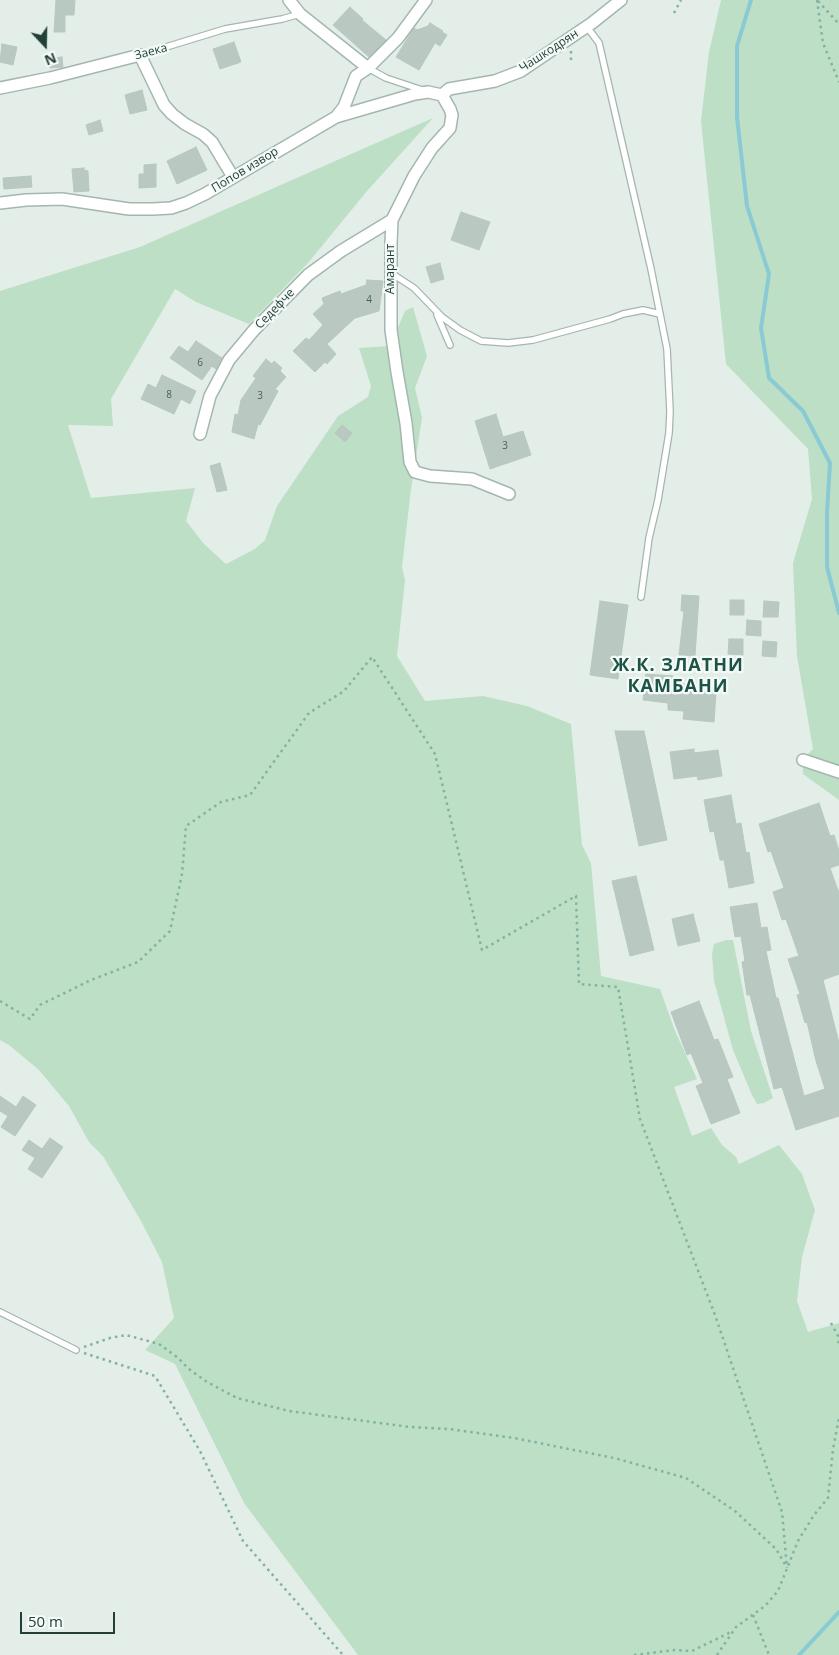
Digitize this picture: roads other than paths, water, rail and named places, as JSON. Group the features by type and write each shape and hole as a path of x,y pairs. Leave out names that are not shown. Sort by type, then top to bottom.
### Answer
{"street":[{"path":"289,0 300,14 368,68"},
{"name":"Попов извор","path":"0,204 26,200 62,199 129,209 171,208 205,194 336,117 344,108 356,76 368,68 398,38 426,0"},
{"name":"Чашкодрян","path":"442,96 449,89 495,81 521,71 587,27 621,0"},
{"path":"140,55 164,105 172,114 212,142 233,178"},
{"name":"Заека","path":"0,88 50,78 140,55"},
{"path":"336,117 415,94 428,92 442,96"},
{"name":"Амарант","path":"442,96 452,115 450,128 432,148 414,176 392,220 391,330 410,462 415,472 430,476 472,479 509,494"},
{"name":"Седефче","path":"200,434 210,396 229,360 254,330 308,275 341,251 392,220"},
{"path":"803,760 839,772"}],"lane":[{"name":"Заека","path":"140,55 225,29 300,14"},
{"path":"587,27 599,43 667,349 670,410 669,433 658,500 649,538 642,597"},
{"path":"368,68 386,78 428,92"},
{"path":"391,273 414,288 435,311 460,330 481,340 508,343 533,340 623,314 643,310 660,314"},
{"path":"435,311 450,345"},
{"path":"0,1312 76,1350"}],"waterway":[{"path":"751,0 737,46 737,117 747,206 769,274 761,328 769,378 803,411 830,463 827,512 827,567 839,613"},
{"path":"799,1655 839,1612"}],"district":[{"name":"Ж.К. ЗЛАТНИ КАМБАНИ","path":"678,676"}]}
